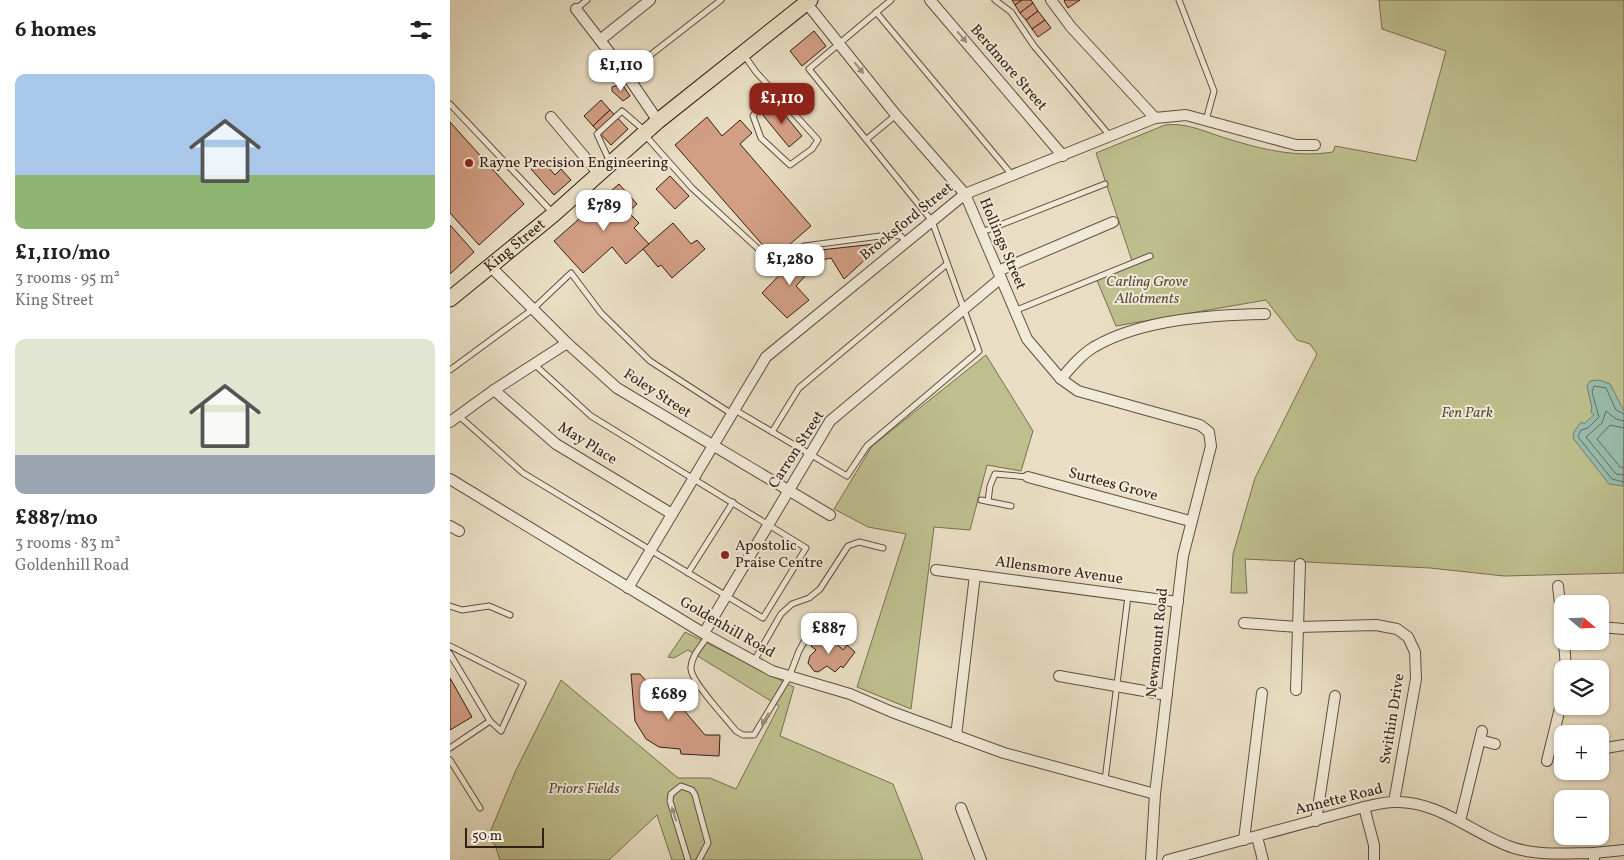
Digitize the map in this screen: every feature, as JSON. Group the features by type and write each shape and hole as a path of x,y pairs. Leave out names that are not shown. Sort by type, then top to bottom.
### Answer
{"main road":[{"name":"King Street","path":"450,298 491,267 606,170 658,121 806,1"}],"street":[{"path":"600,40 650,0"},
{"name":"Berdmore Street","path":"930,0 1064,156"},
{"path":"1051,0 1071,27 1155,118"},
{"name":"Hollings Street","path":"806,1 896,115 965,194 1027,339 1061,378 1078,391 1200,425 1209,432"},
{"path":"576,9 626,74 658,121"},
{"name":"Brocksford Street","path":"628,588 766,357 965,194 1155,118 1186,115 1296,146 1315,145"},
{"path":"551,117 606,170"},
{"name":"Carron Street","path":"706,635 726,596 830,420 1000,275 1114,222"},
{"name":"Foley Street","path":"491,267 567,342 618,388 787,491 830,515"},
{"path":"1061,378 1075,362 1094,347 1131,332 1169,323 1222,315 1266,314"},
{"path":"454,419 567,342"},
{"name":"May Place","path":"494,390 556,444 672,514"},
{"name":"Newmount Road","path":"1151,860 1155,794 1182,556 1211,446 1209,432"},
{"name":"Surtees Grove","path":"1028,477 1190,521"},
{"name":"Goldenhill Road","path":"450,479 706,635 754,661 789,677 804,679 850,694 892,712 1004,753 1155,794"},
{"path":"1296,690 1300,564"},
{"name":"Allensmore Avenue","path":"936,570 1178,602"},
{"path":"956,736 975,575"},
{"path":"1558,586 1559,595"},
{"name":"Swithin Drive","path":"1244,623 1298,627 1376,625 1392,627 1403,632 1411,641 1415,652 1416,679 1394,802"},
{"path":"1609,628 1624,629"},
{"path":"1059,676 1167,695"},
{"path":"1244,840 1262,693"},
{"path":"1316,821 1335,696"},
{"path":"1547,761 1558,715"},
{"path":"1460,821 1481,736 1495,744"},
{"path":"1609,747 1624,744"},
{"name":"Annette Road","path":"1168,860 1364,807 1394,802 1429,808 1460,821 1505,844 1531,852 1594,856 1624,850"},
{"path":"1364,807 1374,845 1374,860"},
{"path":"961,808 981,860"},
{"path":"1258,837 1263,860"}],"lane":[{"path":"576,9 587,0"},
{"path":"626,74 721,0"},
{"path":"450,370 533,309 571,273 601,313 650,361 734,412 848,476 867,446 979,351 932,221 808,69 890,0"},
{"path":"995,0 1011,12 1024,34 1110,136"},
{"path":"1179,0 1214,91 1206,121"},
{"path":"876,12 1012,176"},
{"path":"742,53 772,90 818,140 812,149 790,165 761,138 753,116 772,90"},
{"path":"450,104 526,181 554,214"},
{"path":"606,170 596,134 622,111 646,133 692,188 778,267 804,246 888,236 900,236 906,242"},
{"path":"867,140 896,115"},
{"path":"982,232 1105,184"},
{"path":"1014,311 1150,256"},
{"path":"772,432 799,388 948,264"},
{"path":"454,419 523,473 763,618 806,548 592,416 534,364"},
{"path":"988,501 994,474 1028,477"},
{"path":"981,500 1010,506"},
{"path":"688,573 733,502"},
{"path":"754,661 781,614 792,604 809,598 820,589 848,546 859,542 883,548"},
{"path":"1105,780 1115,686 1128,595"},
{"path":"450,606 462,610 489,606 510,615"},
{"path":"706,635 695,654 691,672 736,731 742,735 754,735 758,732 789,677 812,625"},
{"path":"450,646 524,683 501,731 490,721 450,654"},
{"path":"450,748 490,721"},
{"path":"450,760 480,808"},
{"path":"688,860 670,801 671,794 681,786 692,790 695,795 708,843 699,860"}],"green space":[{"name":"Fen Park","path":"1379,0 1624,0 1624,573 1504,576 1430,568 1245,559 1247,593 1231,593 1233,554 1255,478 1317,354 1310,344 1297,340 1266,300 1116,326 1096,278 1133,264 1096,153 1165,125 1173,124 1195,128 1238,142 1278,151 1319,154 1333,152 1335,146 1416,161 1446,51 1382,29"},
{"path":"986,355 1033,431 1021,471 987,465 970,530 934,527 911,709 857,687 906,534 868,527 834,509 872,446"},
{"name":"Priors Fields","path":"685,632 794,687 780,736 893,784 923,860 672,860 657,815 609,860 500,860 495,845 488,837 516,770 561,680 678,778 710,778 736,789 779,706 688,650 674,658 668,657"}],"water":[{"path":"1599,380 1610,384 1624,411 1623,486 1609,484 1573,438 1574,432 1581,422 1584,424 1594,415 1591,412 1592,408 1587,386 1590,381"}],"building":[{"path":"1012,0 1022,0 1015,5"},
{"path":"1022,0 1031,0 1033,3 1020,13 1015,5"},
{"path":"1065,0 1080,0 1068,8"},
{"path":"1033,3 1038,11 1026,20 1020,13"},
{"path":"1038,11 1045,20 1032,29 1026,20"},
{"path":"1045,20 1051,28 1038,37 1032,29"},
{"path":"814,31 826,46 802,66 790,51"},
{"path":"622,84 630,96 623,101 612,91 612,87"},
{"path":"601,100 610,110 593,126 584,116"},
{"path":"775,103 802,136 789,147 762,114"},
{"path":"610,110 628,129 611,145 593,126"},
{"path":"707,117 722,136 740,120 752,133 740,144 811,226 774,258 675,145"},
{"name":"Rayne Precision Engineering","path":"450,122 524,204 479,245 450,213"},
{"path":"542,160 555,175 561,169 571,180 554,195 531,169"},
{"path":"670,176 689,196 675,209 656,189"},
{"path":"619,184 637,204 628,212 639,223 634,228 649,244 626,264 612,247 583,273 554,241"},
{"path":"673,223 691,244 697,240 705,249 672,278 661,265 658,267 643,249"},
{"path":"450,225 474,252 450,274"},
{"path":"883,243 844,279 831,258 817,261 812,251"},
{"path":"804,250 817,263 796,286 809,300 787,318 762,293"},
{"path":"824,632 843,650 847,645 855,652 843,668 841,666 835,672 827,666 818,672 814,671 808,663 810,656 816,650 811,646"},
{"path":"631,674 640,674 653,689 660,682 705,735 720,735 719,756 681,754 680,749 659,747 646,739 635,721"},
{"path":"450,678 472,717 450,730"}],"place":[{"name":"Rayne Precision Engineering","path":"469,163"},
{"name":"Apostolic Praise Centre","path":"725,555"}],"park label":[{"name":"Carling Grove Allotments","path":"1147,290"}]}
